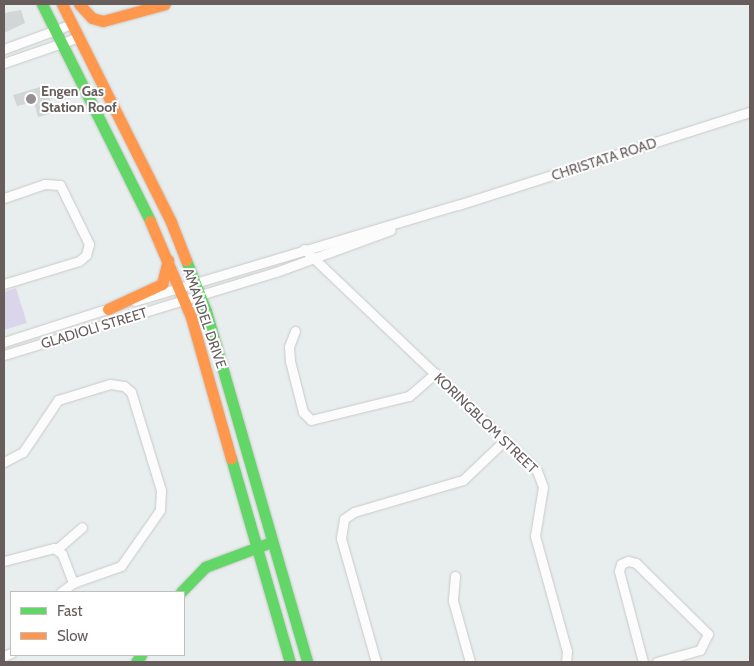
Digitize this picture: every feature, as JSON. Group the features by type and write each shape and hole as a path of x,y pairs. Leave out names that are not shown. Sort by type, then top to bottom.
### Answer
{"street":[{"name":"AMANDEL DRIVE","path":"42,4 168,259 185,301 290,662"},
{"name":"AMANDEL DRIVE","path":"62,4 159,197 196,283 225,366 307,662"},
{"path":"79,4 87,14 103,21 165,4"},
{"path":"4,49 72,24"},
{"path":"4,63 79,37"},
{"name":"CHRISTATA ROAD","path":"304,249 458,205 750,112"},
{"path":"4,198 45,184 60,185 89,244 86,255 79,261 4,284"},
{"name":"CHRISTATA ROAD","path":"314,258 458,205"},
{"path":"196,283 304,249"},
{"name":"KORINGBLOM STREET","path":"304,249 537,470 543,481 535,536 567,651 566,662"},
{"path":"200,295 314,258"},
{"path":"108,309 162,284 168,259"},
{"name":"GLADIOLI STREET","path":"4,342 196,283"},
{"name":"GLADIOLI STREET","path":"4,355 200,295"},
{"path":"295,332 289,347 290,361 303,412 311,420 409,396 435,373"},
{"path":"4,462 23,452 58,400 110,384 120,384 131,392 161,490 161,505 124,563 73,583 63,591"},
{"path":"376,662 341,538 342,523 354,512 463,480 505,440"},
{"path":"4,561 47,548 57,549 82,527"},
{"path":"182,591 205,566 257,546 274,542"},
{"path":"57,549 73,583"},
{"path":"643,662 619,571 621,564 628,560 636,562 707,631 707,640 700,650 657,662"},
{"path":"455,576 453,601 470,662"}],"shaded area":[{"path":"16,288 27,323 4,330 4,292"}],"building":[{"path":"21,10 25,23 4,33 4,13"},
{"name":"Engen Gas Station Roof","path":"47,85 53,113 38,117 34,102 17,106 13,95"}],"traffic: fast":[{"path":"42,4 150,221"},
{"path":"186,260 206,311 307,662"},
{"path":"231,458 290,662"},
{"path":"182,591 205,567 266,544"},
{"path":"136,662 140,656"}],"traffic: slow":[{"path":"62,4 171,222 186,260"},
{"path":"79,4 92,18 103,21 165,4"},
{"path":"150,221 191,317 231,458"},
{"path":"108,309 162,284 168,260"}],"place":[{"name":"Engen Gas Station Roof","path":"31,99"}]}
